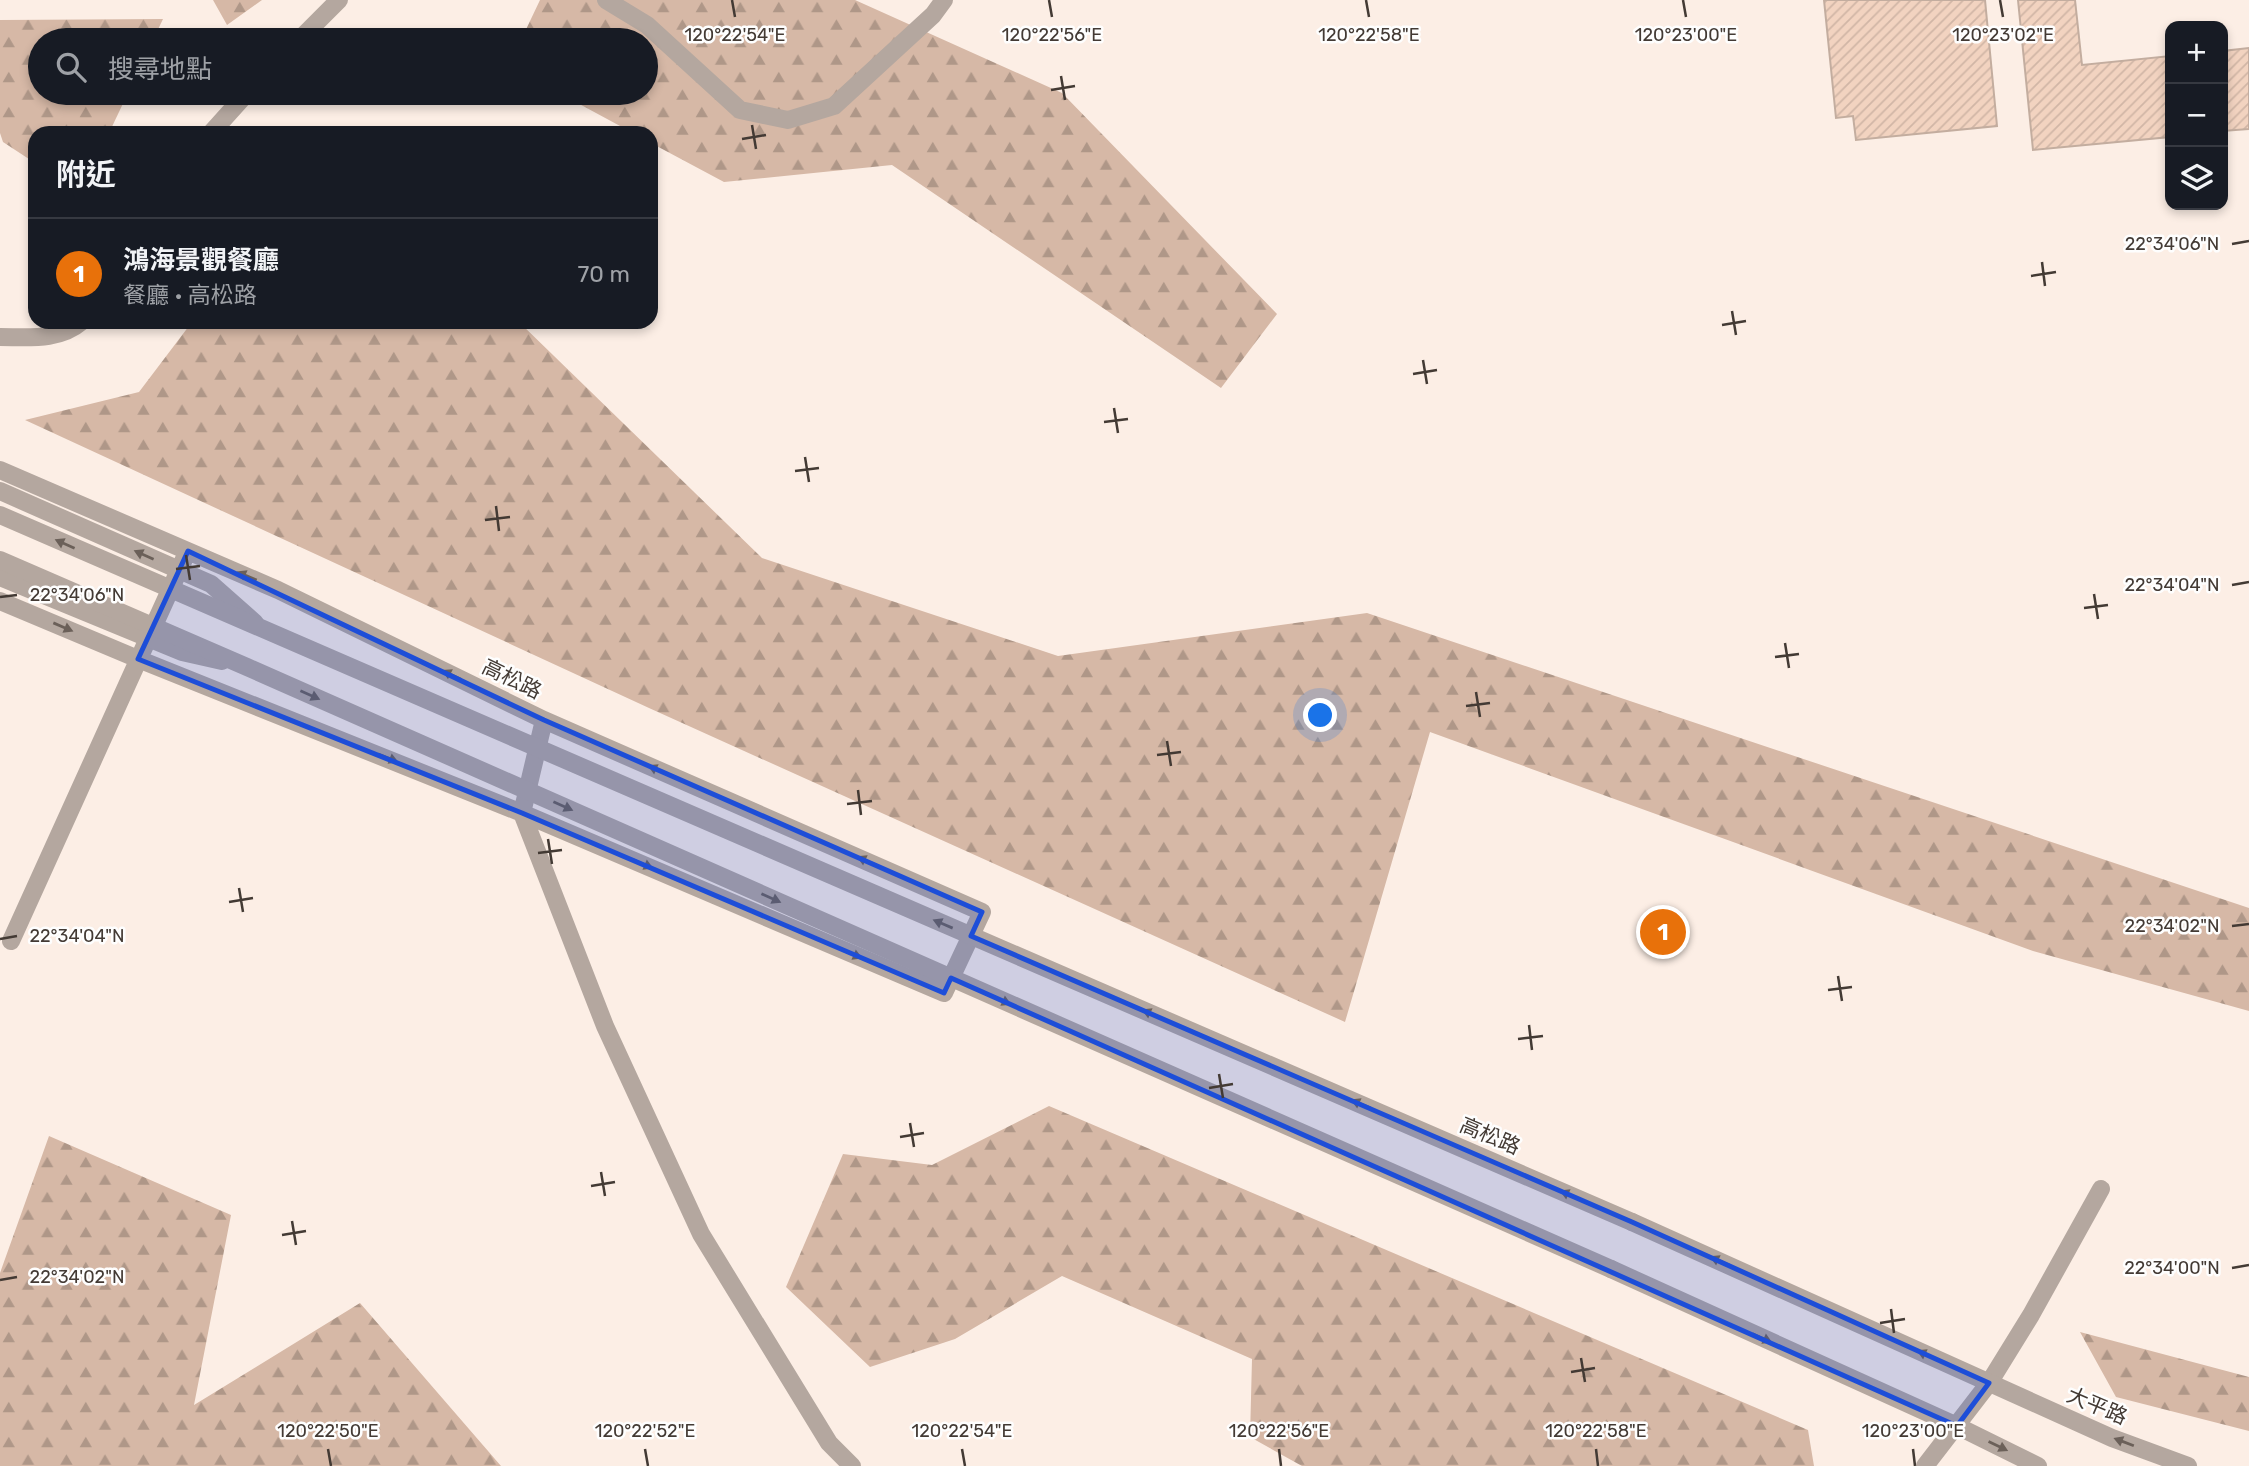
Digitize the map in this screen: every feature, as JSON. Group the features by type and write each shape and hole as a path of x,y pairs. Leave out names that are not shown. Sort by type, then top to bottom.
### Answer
{"street":[{"path":"311,28 339,0"},
{"path":"606,0 651,28"},
{"path":"658,34 740,110 788,120 834,106 933,15 944,0"},
{"path":"217,126 236,105"},
{"path":"0,337 36,338 73,329"},
{"name":"高松路","path":"0,470 278,590 544,720 982,912 944,993 522,813 0,601"},
{"path":"0,491 211,584 262,630"},
{"name":"高松路","path":"0,515 1632,1222 1989,1383"},
{"path":"11,941 188,551"},
{"path":"0,561 247,667 1611,1269 1957,1426 2038,1466"},
{"path":"0,578 182,652 247,667"},
{"path":"544,720 522,813 605,1026 701,1234 829,1443 852,1466"},
{"path":"1925,1466 1989,1383 2031,1315 2101,1189"},
{"name":"大平路","path":"1989,1383 2112,1438 2188,1466"}],"highlighted area":[{"path":"188,551 544,720 982,912 971,936 1632,1222 1989,1383 1957,1426 951,978 944,993 522,813 138,659"}],"green space":[{"path":"213,0 262,0 227,25"},
{"path":"540,0 855,0 1062,93 1277,314 1221,388 892,165 724,182 658,147 658,126 620,126 581,105 658,105 658,28 527,28"},
{"path":"163,19 159,28 28,28 28,105 122,105 112,126 28,126 28,158 3,142 0,133 0,20"},
{"path":"187,329 526,329 762,558 1058,656 1367,613 2249,908 2249,1011 2033,951 1430,732 1345,1022 649,708 25,420 139,392"},
{"path":"1049,1106 1808,1430 1814,1466 1302,1466 1250,1437 1252,1359 1062,1276 955,1339 870,1367 786,1287 843,1154 932,1165"},
{"path":"49,1136 231,1215 194,1405 360,1303 501,1466 0,1466 0,1273"},
{"path":"2080,1332 2249,1377 2249,1431 2116,1397"}],"building":[{"path":"1824,0 1985,0 1997,126 1856,140 1853,116 1836,118"},
{"path":"2018,0 2075,0 2082,65 2165,57 2165,137 2033,150"},
{"path":"2249,48 2249,129 2228,131 2228,50"}],"place":[{"name":"鴻海景觀餐廳","path":"1663,932"}]}
